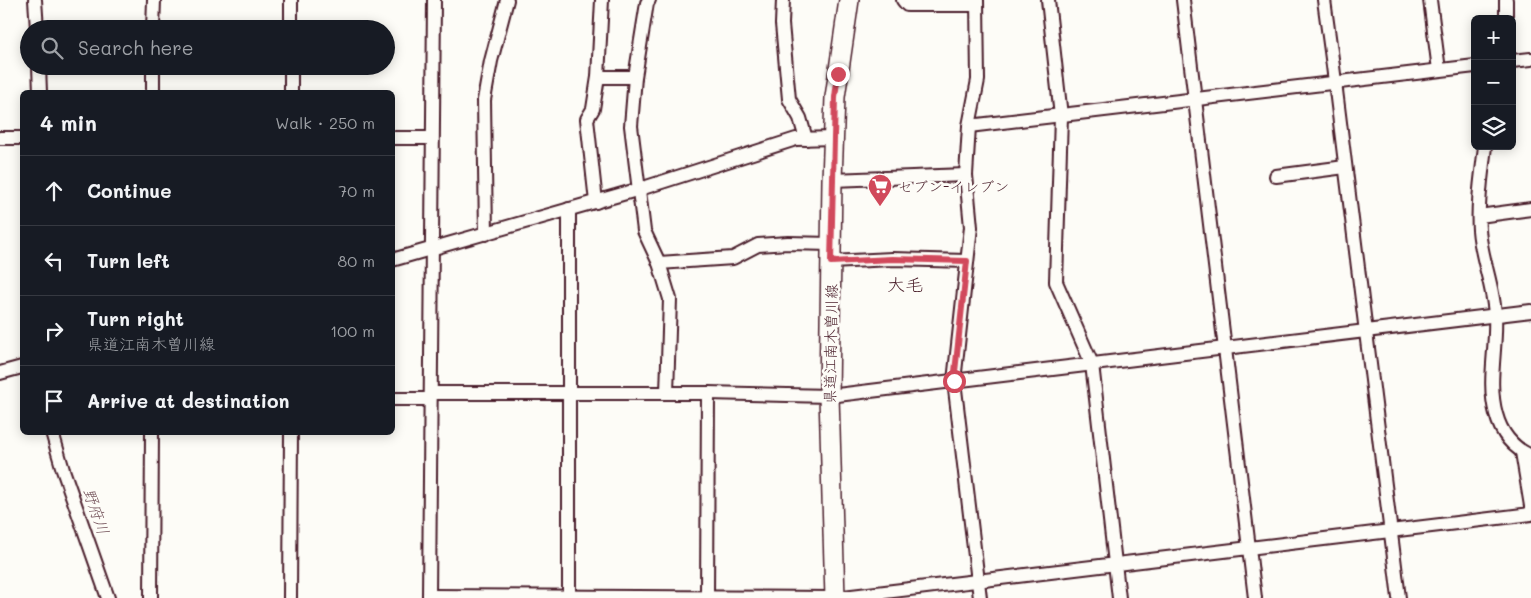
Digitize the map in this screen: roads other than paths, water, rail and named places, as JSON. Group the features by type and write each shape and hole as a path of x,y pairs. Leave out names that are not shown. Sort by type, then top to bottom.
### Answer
{"main road":[{"name":"県道江南木曽川線","path":"835,598 829,396 832,180 835,97 849,0"}],"street":[{"path":"36,0 37,20"},
{"path":"154,0 154,20"},
{"path":"291,0 291,20"},
{"path":"434,0 429,597 835,598 1531,514"},
{"path":"486,234 484,100 491,61 507,0"},
{"path":"596,202 587,119 593,109 598,77 602,0"},
{"path":"649,0 635,77 631,126 644,231 659,263 670,299 667,393"},
{"path":"783,0 782,24 789,99 800,118 806,138"},
{"path":"903,0 907,5 977,3 978,80 969,126 966,175 971,226 954,381 980,598"},
{"path":"1048,0 1062,116 1056,282 1092,364 1119,598"},
{"path":"1183,0 1255,598"},
{"path":"1324,0 1399,598"},
{"path":"1430,0 1439,70"},
{"path":"1506,0 1506,15"},
{"path":"1516,61 1531,59"},
{"path":"969,126 1471,66"},
{"path":"39,75 40,90"},
{"path":"153,75 153,90"},
{"path":"291,75 291,90"},
{"path":"598,77 635,77"},
{"path":"0,138 20,138"},
{"path":"395,138 432,138"},
{"path":"395,259 596,202 796,139 834,138"},
{"path":"1485,150 1479,230 1495,315 1492,390 1496,415 1508,439 1518,450 1527,454 1531,506"},
{"path":"1276,176 1345,167"},
{"path":"832,180 966,175"},
{"path":"569,209 569,597"},
{"path":"1479,216 1531,210"},
{"path":"659,263 733,258 758,245 788,243 831,253 892,259 967,261"},
{"path":"395,400 430,396 570,393 708,393 829,396 1531,311"},
{"path":"0,373 20,368"},
{"path":"707,597 708,393"},
{"path":"53,435 108,598"},
{"path":"151,598 152,435"},
{"path":"290,598 291,435"}],"place":[{"name":"セブン-イレブン","path":"880,207"}],"district":[{"name":"大毛","path":"905,284"}],"water label":[{"name":"野府川","path":"97,511"}]}
